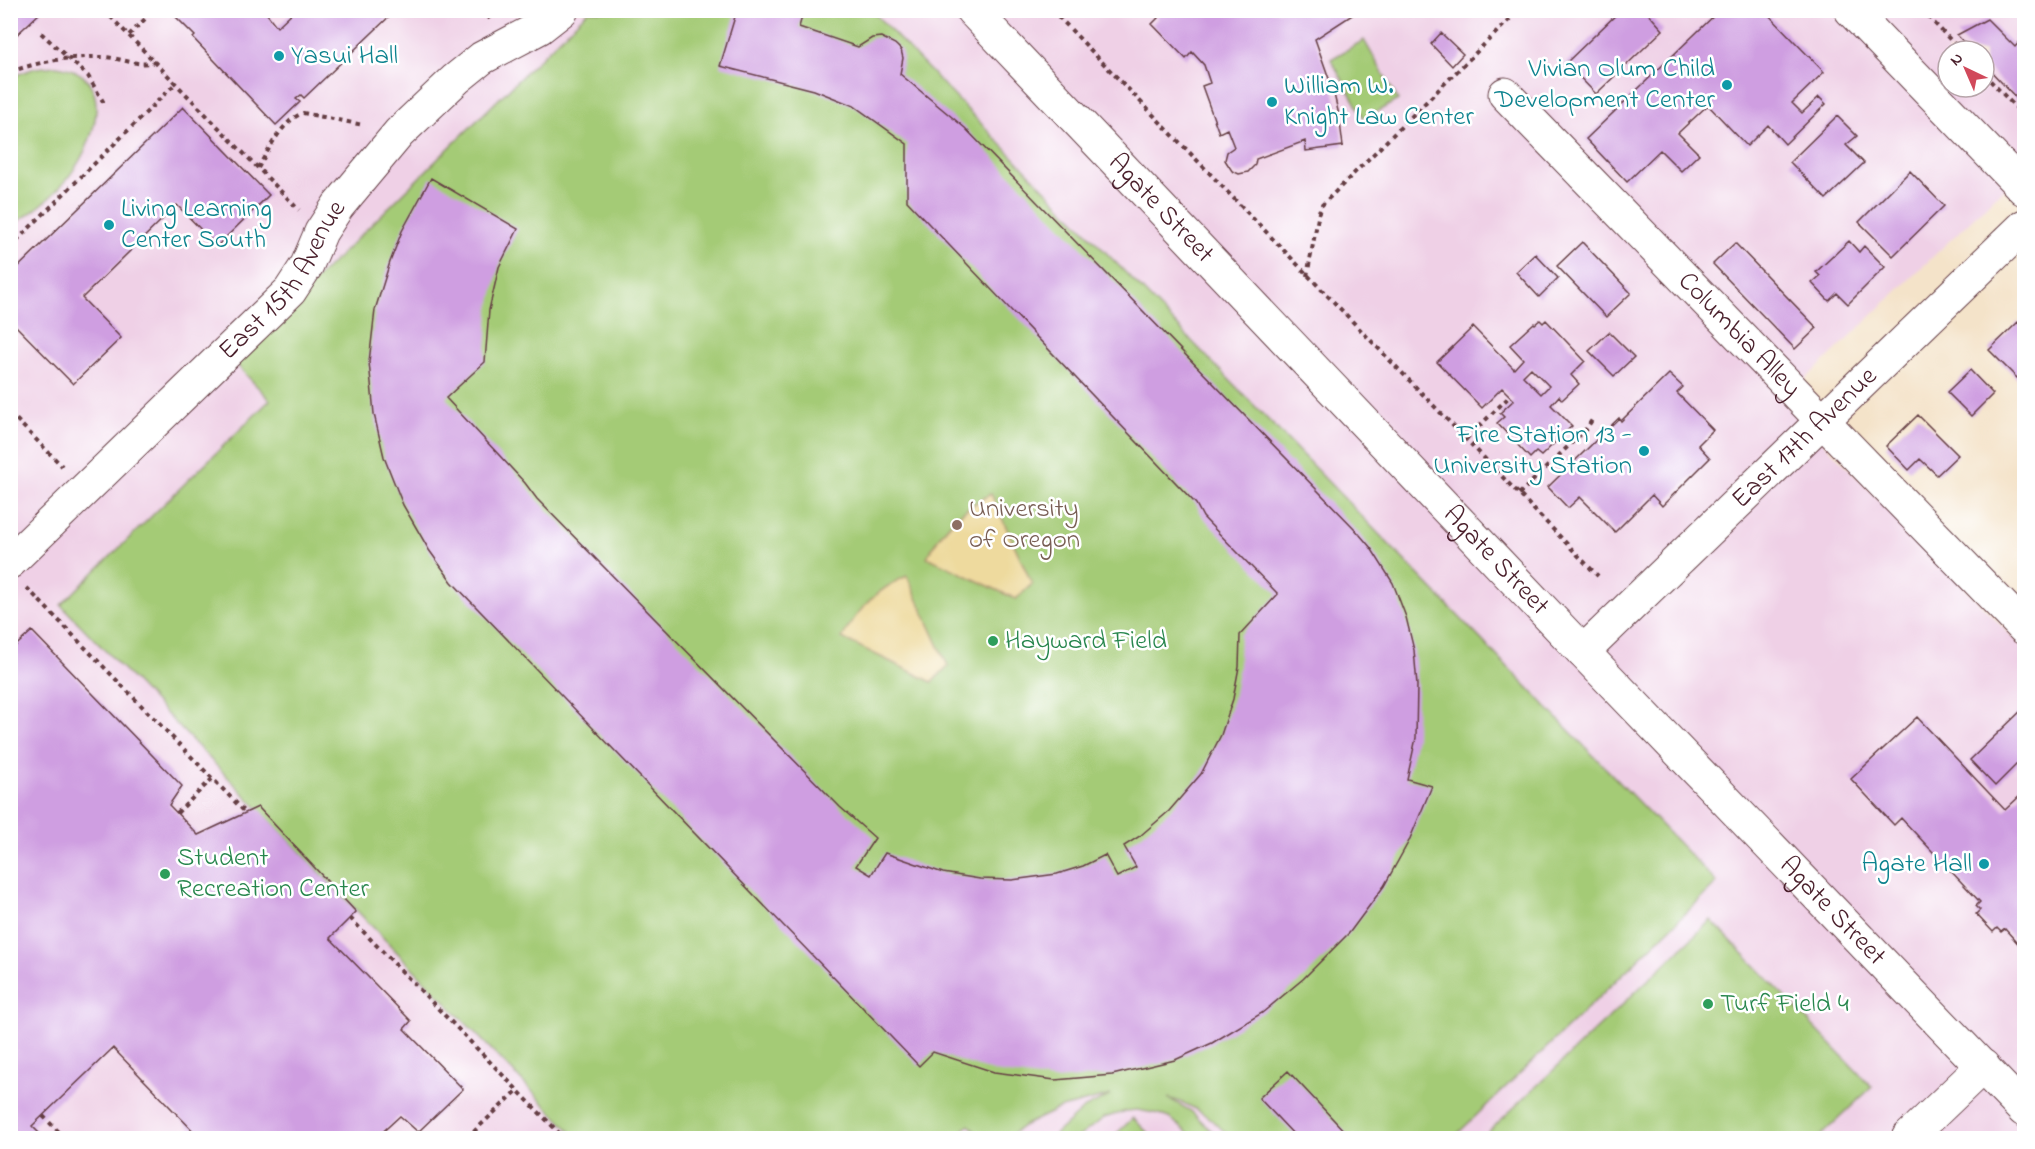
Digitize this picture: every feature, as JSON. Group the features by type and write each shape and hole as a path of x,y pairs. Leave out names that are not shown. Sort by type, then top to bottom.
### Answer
{"street":[{"name":"East 15th Avenue","path":"19,575 85,490 290,291 307,266 321,232 338,206 399,133 456,79 482,58 539,28 562,10"},
{"name":"Agate Street","path":"972,10 1583,652 2025,1110"},
{"path":"1851,10 2025,189"},
{"name":"Columbia Alley","path":"1504,94 2025,628"},
{"name":"East 17th Avenue","path":"1583,652 2025,225"},
{"path":"1908,1138 1983,1066"}],"path":[{"path":"104,10 321,232"},
{"path":"129,35 154,10"},
{"path":"1052,10 1598,576"},
{"path":"1307,276 1320,207 1519,10"},
{"path":"1922,10 1950,39"},
{"path":"41,33 88,76 104,103"},
{"path":"10,72 32,64 66,58 107,57 144,65 155,62"},
{"path":"10,247 175,84"},
{"path":"1996,86 2025,116"},
{"path":"258,168 288,124 295,116 303,112 399,133"},
{"path":"1466,439 1510,396"},
{"path":"10,413 85,490"},
{"path":"1519,494 1586,429 1594,417"},
{"path":"19,575 246,813"},
{"path":"177,813 212,779"},
{"path":"350,918 564,1138"},
{"path":"467,1138 518,1090"},
{"path":"43,1116 65,1138"}],"shaded area":[{"name":"University of Oregon","path":"10,11 2024,11 2024,169 1783,401 2024,649 2024,1138 11,1138"}],"green space":[{"name":"Hayward Field","path":"588,11 872,11 1717,883 1453,1138 1231,1138 1203,1114 1168,1098 1191,1111 1219,1138 1194,1138 1171,1119 1160,1114 1137,1110 1104,1118 1077,1138 1051,1138 1083,1109 1111,1095 1058,1109 1023,1126 1007,1138 982,1138 969,1125 955,1138 577,1138 61,605 270,400 233,361"},
{"path":"1364,40 1398,100 1364,119 1331,59"},
{"path":"56,66 75,71 88,81 95,95 96,110 88,145 64,183 36,209 11,225 11,77 35,68"},
{"name":"Turf Field 4","path":"1711,920 1872,1087 1818,1138 1482,1138"},
{"path":"1133,1118 1153,1138 1112,1138"}],"sand":[{"path":"991,494 1032,584 1016,599 927,557 940,536 954,520 970,506"},
{"path":"907,576 948,666 932,682 842,638 869,601 886,587"}],"building":[{"path":"10,10 39,10 41,12 10,41"},
{"name":"Yasui Hall","path":"175,10 264,10 277,27 295,10 396,10 304,98 301,95 296,99 300,102 276,125 193,38 195,36 172,13"},
{"name":"Hayward Field","path":"737,10 804,10 799,27 858,47 872,38 881,37 895,44 901,50 903,58 900,74 965,128 1354,528 1371,548 1393,583 1406,617 1414,650 1417,685 1416,738 1407,779 1432,786 1409,841 1384,886 1350,932 1303,979 1262,1013 1212,1043 1175,1060 1112,1075 1055,1080 994,1072 933,1052 919,1066 452,582 429,550 403,505 384,457 374,414 369,362 375,310 390,262 402,231 431,178 518,229 499,267 489,310 485,362 446,398 537,499 840,807 875,838 856,866 871,875 885,853 943,873 980,879 1012,880 1057,874 1083,866 1105,855 1117,877 1136,867 1124,846 1140,836 1169,811 1201,774 1221,735 1233,699 1239,667 1240,635 1278,594 1203,517 1196,504 907,201 907,144 854,106 814,90 720,66"},
{"name":"William W. Knight Law Center","path":"1151,10 1360,10 1315,39 1333,90 1343,146 1306,151 1305,141 1256,159 1255,165 1248,172 1239,174 1232,171 1225,160 1227,152 1234,147 1227,129 1219,133 1202,86 1210,83 1204,65 1192,52 1186,59 1152,24 1158,18"},
{"path":"1621,10 1645,10 1663,30 1596,94 1566,63"},
{"name":"Vivian Olum Child Development Center","path":"1720,10 1764,10 1824,72 1792,103 1802,113 1819,97 1826,104 1785,144 1768,125 1747,146 1708,105 1678,133 1699,154 1681,171 1660,150 1627,182 1586,139"},
{"path":"1987,19 2015,47 2024,37 2024,106 1996,77 1996,39 1961,39 1957,35"},
{"path":"1441,33 1463,54 1452,66 1431,44"},
{"name":"Living Learning Center South","path":"183,107 269,195 217,246 177,205 82,298 121,338 73,384 10,320 10,275"},
{"path":"1837,116 1857,136 1846,145 1864,163 1826,199 1790,162"},
{"path":"1910,171 1944,206 1893,256 1859,222"},
{"path":"1849,241 1859,252 1864,246 1885,267 1848,304 1837,293 1829,301 1812,283 1820,276 1816,272"},
{"path":"1582,242 1631,293 1606,317 1557,266"},
{"path":"1735,243 1817,328 1795,349 1713,264"},
{"path":"1535,254 1558,278 1539,297 1516,272"},
{"path":"1540,320 1543,323 1546,320 1585,361 1571,375 1579,384 1562,400 1559,396 1551,405 1572,426 1541,456 1536,452 1530,458 1497,423 1504,417 1500,413 1514,400 1502,388 1482,408 1437,362 1473,327 1514,369 1523,359 1510,345","holes":["1531,368 1549,386 1541,394 1523,376"]},
{"path":"2018,322 2024,329 2024,371 2017,378 1989,350"},
{"path":"1609,332 1634,357 1614,376 1589,351"},
{"path":"1970,370 1993,394 1971,416 1947,392"},
{"name":"Fire Station 13 - University Station","path":"1669,374 1683,387 1677,393 1713,430 1698,445 1710,458 1662,506 1652,495 1615,532 1580,497 1568,508 1548,487 1619,418 1621,421"},
{"path":"1918,415 1958,455 1937,475 1920,459 1909,470 1886,446"},
{"name":"Student Recreation Center","path":"32,631 182,786 169,805 198,835 258,807 356,912 330,938 411,1021 404,1029 463,1089 418,1132 400,1116 376,1138 200,1138 113,1048 32,1126 44,1138 10,1138 10,651"},
{"path":"2024,708 2024,757 1995,786 1970,760"},
{"name":"Agate Hall","path":"1917,717 2005,810 2024,792 2024,950 2005,929 2001,932 1997,928 1993,932 1976,914 1980,910 1976,906 1980,902 1901,818 1894,825 1851,779"},
{"path":"1288,1071 1347,1134 1342,1138 1297,1138 1259,1098"}],"place":[{"name":"Yasui Hall","path":"279,56"},
{"name":"Vivian Olum Child Development Center","path":"1727,85"},
{"name":"William W. Knight Law Center","path":"1272,102"},
{"name":"Living Learning Center South","path":"109,225"},
{"name":"Fire Station 13 - University Station","path":"1644,451"},
{"name":"University of Oregon","path":"957,525"},
{"name":"Hayward Field","path":"993,641"},
{"name":"Agate Hall","path":"1984,864"},
{"name":"Student Recreation Center","path":"165,874"},
{"name":"Turf Field 4","path":"1708,1004"}]}
